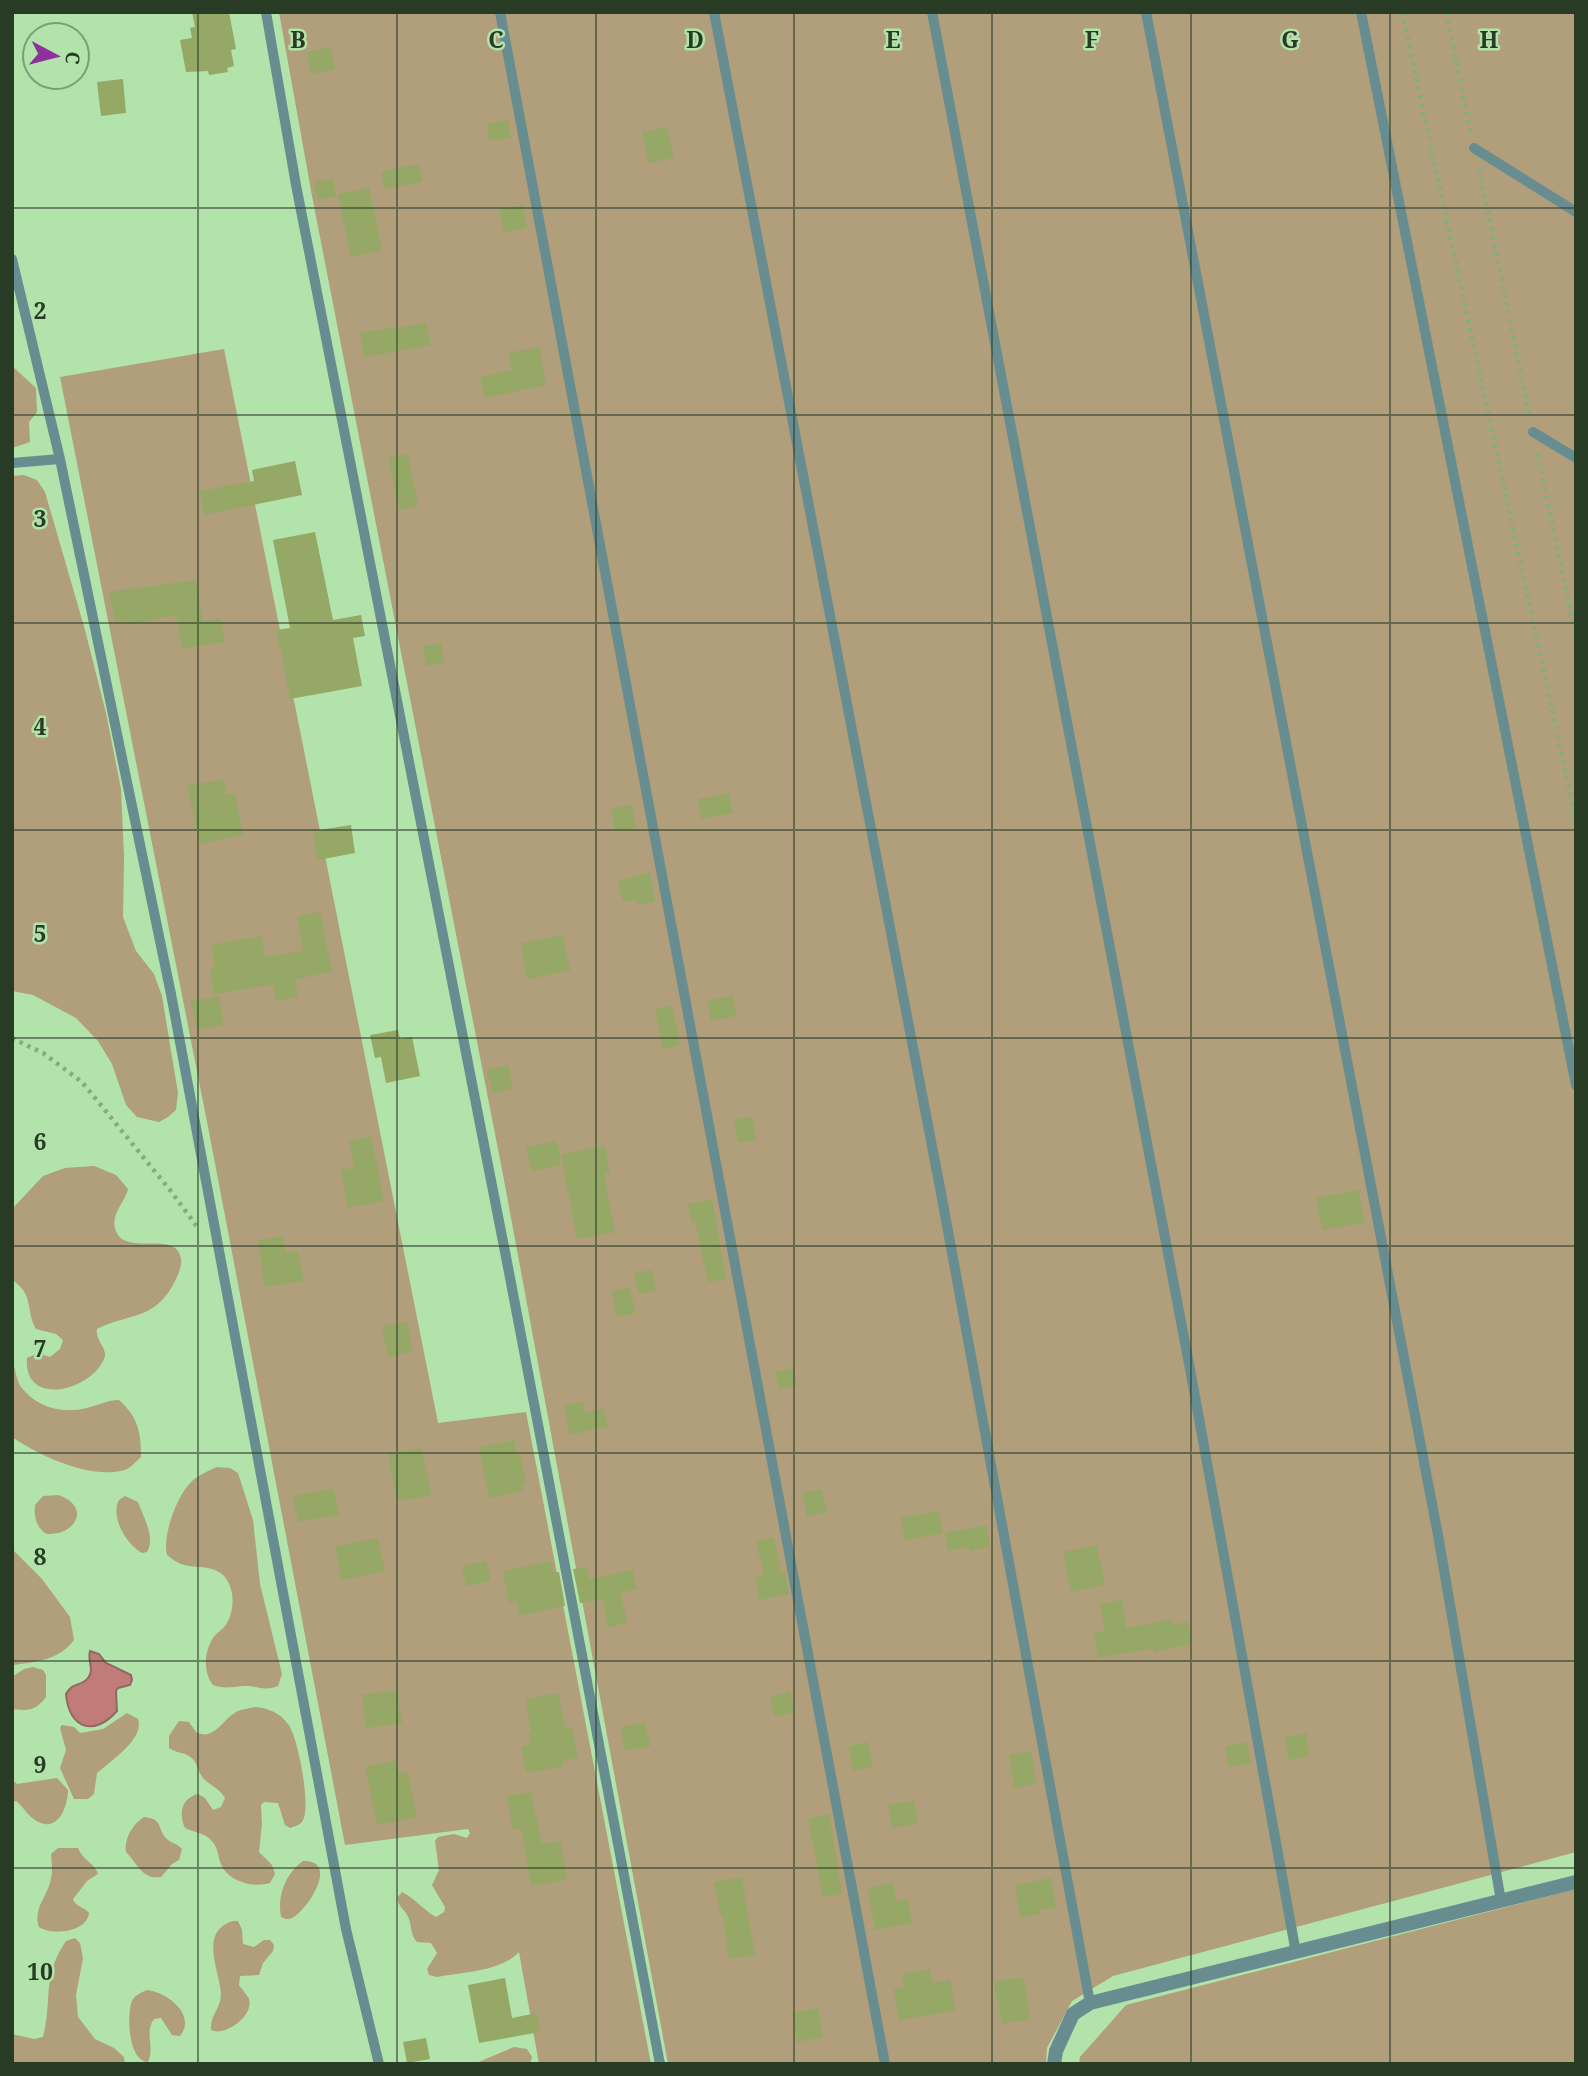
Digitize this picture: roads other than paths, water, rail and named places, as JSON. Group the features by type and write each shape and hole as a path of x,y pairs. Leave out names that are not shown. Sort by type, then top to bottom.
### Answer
{"street":[{"path":"1054,2064 1056,2050 1073,2014 1090,2003 1576,1882"}],"lane":[{"path":"266,12 296,185 502,1235 660,2064"},
{"path":"500,12 885,2064"},
{"path":"714,12 941,1193 1090,2003"},
{"path":"932,12 1188,1356 1296,1953"},
{"path":"1146,12 1435,1521 1501,1901"},
{"path":"1361,12 1576,1085"},
{"path":"1474,148 1576,212"},
{"path":"12,259 60,459 172,994 346,1929 379,2064"},
{"path":"1533,432 1576,458"},
{"path":"12,464 60,459"}]}
